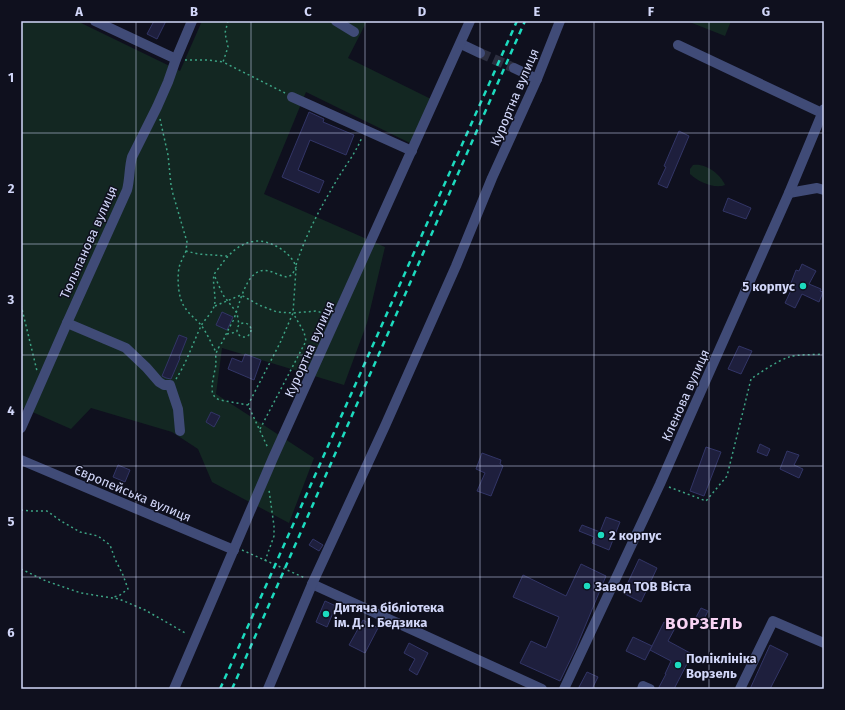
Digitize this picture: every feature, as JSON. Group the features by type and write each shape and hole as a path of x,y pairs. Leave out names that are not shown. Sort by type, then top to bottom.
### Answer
{"street":[{"path":"95,21 176,59"},
{"name":"Тюльпанова вулиця","path":"21,428 66,323 127,190 132,157 157,107 192,21"},
{"path":"336,21 354,32"},
{"name":"Курортна вулиця","path":"174,689 273,458 461,44 470,21"},
{"name":"Курортна вулиця","path":"268,689 313,583 385,426 537,79 560,21"},
{"path":"461,44 480,53"},
{"path":"678,45 823,111"},
{"path":"514,68 537,79"},
{"path":"292,97 412,151"},
{"name":"Кленова вулиця","path":"564,689 660,484 789,193 823,111"},
{"path":"789,193 817,188 824,190"},
{"path":"66,323 126,348 159,382 164,385 170,385 178,409 180,431"},
{"name":"Європейська вулиця","path":"21,460 235,548"},
{"path":"313,583 542,689"},
{"path":"740,689 773,621 824,643"},
{"path":"642,689 643,686 650,689"}],"path":[{"path":"223,62 228,47 225,33 228,21"},
{"path":"176,59 223,62 292,97"},
{"path":"157,107 168,155 173,194 187,242 186,251 179,269 178,282 180,300 187,311 202,325 216,352 214,396 220,400 248,405"},
{"path":"216,352 237,313 241,295 252,277 262,270 287,278 292,275 312,225 334,184 355,152 365,130"},
{"path":"215,306 214,275 227,256 236,249 247,243 263,241 273,244 292,258 296,267 293,313 280,343 248,405"},
{"path":"186,251 198,254 227,256"},
{"path":"214,275 227,301 237,313 239,325 237,332"},
{"path":"170,385 179,374 202,325 215,306 241,295"},
{"path":"241,295 268,309 280,313 317,311 336,319"},
{"path":"21,305 40,384"},
{"path":"260,429 306,341 304,332 293,313"},
{"path":"237,332 242,337 248,336 251,333 252,328 247,323 243,322 239,325"},
{"path":"227,334 237,332"},
{"path":"660,484 706,501 727,476 751,379 764,370 789,357 824,354"},
{"path":"248,405 273,458"},
{"path":"265,477 270,493 274,526 274,536 266,561"},
{"path":"21,510 32,512 47,511 80,532 98,536 110,545 128,589 120,595 112,598"},
{"path":"235,548 313,583"},
{"path":"21,569 46,581 81,593 118,599 146,610 196,638"}],"green space":[{"path":"21,21 77,21 180,71 202,21 367,21 348,58 435,101 412,144 306,92 264,194 385,247 367,323 344,385 222,348 216,394 314,458 289,523 212,482 198,449 172,432 91,408 71,429 21,407"},
{"path":"687,21 731,21 725,36"},
{"path":"693,165 703,166 712,170 720,177 725,185 716,186 697,180 690,174 690,169"}],"building":[{"path":"154,21 166,21 157,39 147,34"},
{"path":"309,112 324,119 323,122 354,135 346,155 310,140 298,170 324,181 319,193 282,177"},
{"path":"679,131 689,136 667,188 658,184"},
{"path":"728,198 751,208 746,219 723,211"},
{"name":"5 корпус","path":"802,264 816,271 809,284 821,289 820,291 823,292 819,302 802,294 795,308 785,303 794,284 791,283 796,270 799,271"},
{"path":"222,312 233,317 227,330 216,325"},
{"path":"179,335 187,338 171,379 166,378 162,376"},
{"path":"739,346 752,351 741,374 728,369"},
{"path":"245,354 261,360 254,380 228,369 232,358 242,362"},
{"path":"211,412 220,416 214,427 206,422"},
{"path":"760,444 770,449 767,456 757,452"},
{"path":"706,447 721,452 704,496 690,491"},
{"path":"787,451 799,455 794,465 803,469 799,478 780,469"},
{"path":"482,453 501,460 500,464 503,466 491,496 477,491 485,473 476,469"},
{"path":"118,465 130,470 125,482 113,477"},
{"name":"2 корпус","path":"606,517 620,522 609,550 592,543 594,537 579,531 582,525 600,532"},
{"path":"313,539 323,545 319,551 309,545"},
{"path":"639,559 657,568 641,602 623,593"},
{"path":"581,564 606,576 576,648 560,681 520,663 531,641 546,648 559,617 513,597 523,575 566,596"},
{"name":"Дитяча бібліотека ім. Д. І. Бедзика","path":"325,601 336,606 327,627 316,622"},
{"path":"701,608 708,611 701,625 694,621"},
{"path":"363,620 378,628 365,653 349,645"},
{"name":"Поліклініка Ворзель","path":"664,622 675,628 668,641 692,654 674,689 658,689 671,661 650,650"},
{"path":"633,637 652,646 645,660 626,651"},
{"path":"409,643 428,653 417,675 409,670 415,659 404,653"},
{"path":"770,645 788,654 770,689 750,689"},
{"path":"587,672 598,677 592,689 578,689"}],"tunnel":[{"path":"480,53 514,68"}],"railway":[{"path":"220,689 517,21"},
{"path":"232,689 525,21"}],"place":[{"name":"5 корпус","path":"803,286"},
{"name":"2 корпус","path":"601,535"},
{"name":"Завод ТОВ Віста","path":"587,586"},
{"name":"Дитяча бібліотека ім. Д. І. Бедзика","path":"326,614"},
{"name":"Поліклініка Ворзель","path":"678,665"}],"district":[{"name":"ВОРЗЕЛЬ","path":"704,623"}]}
